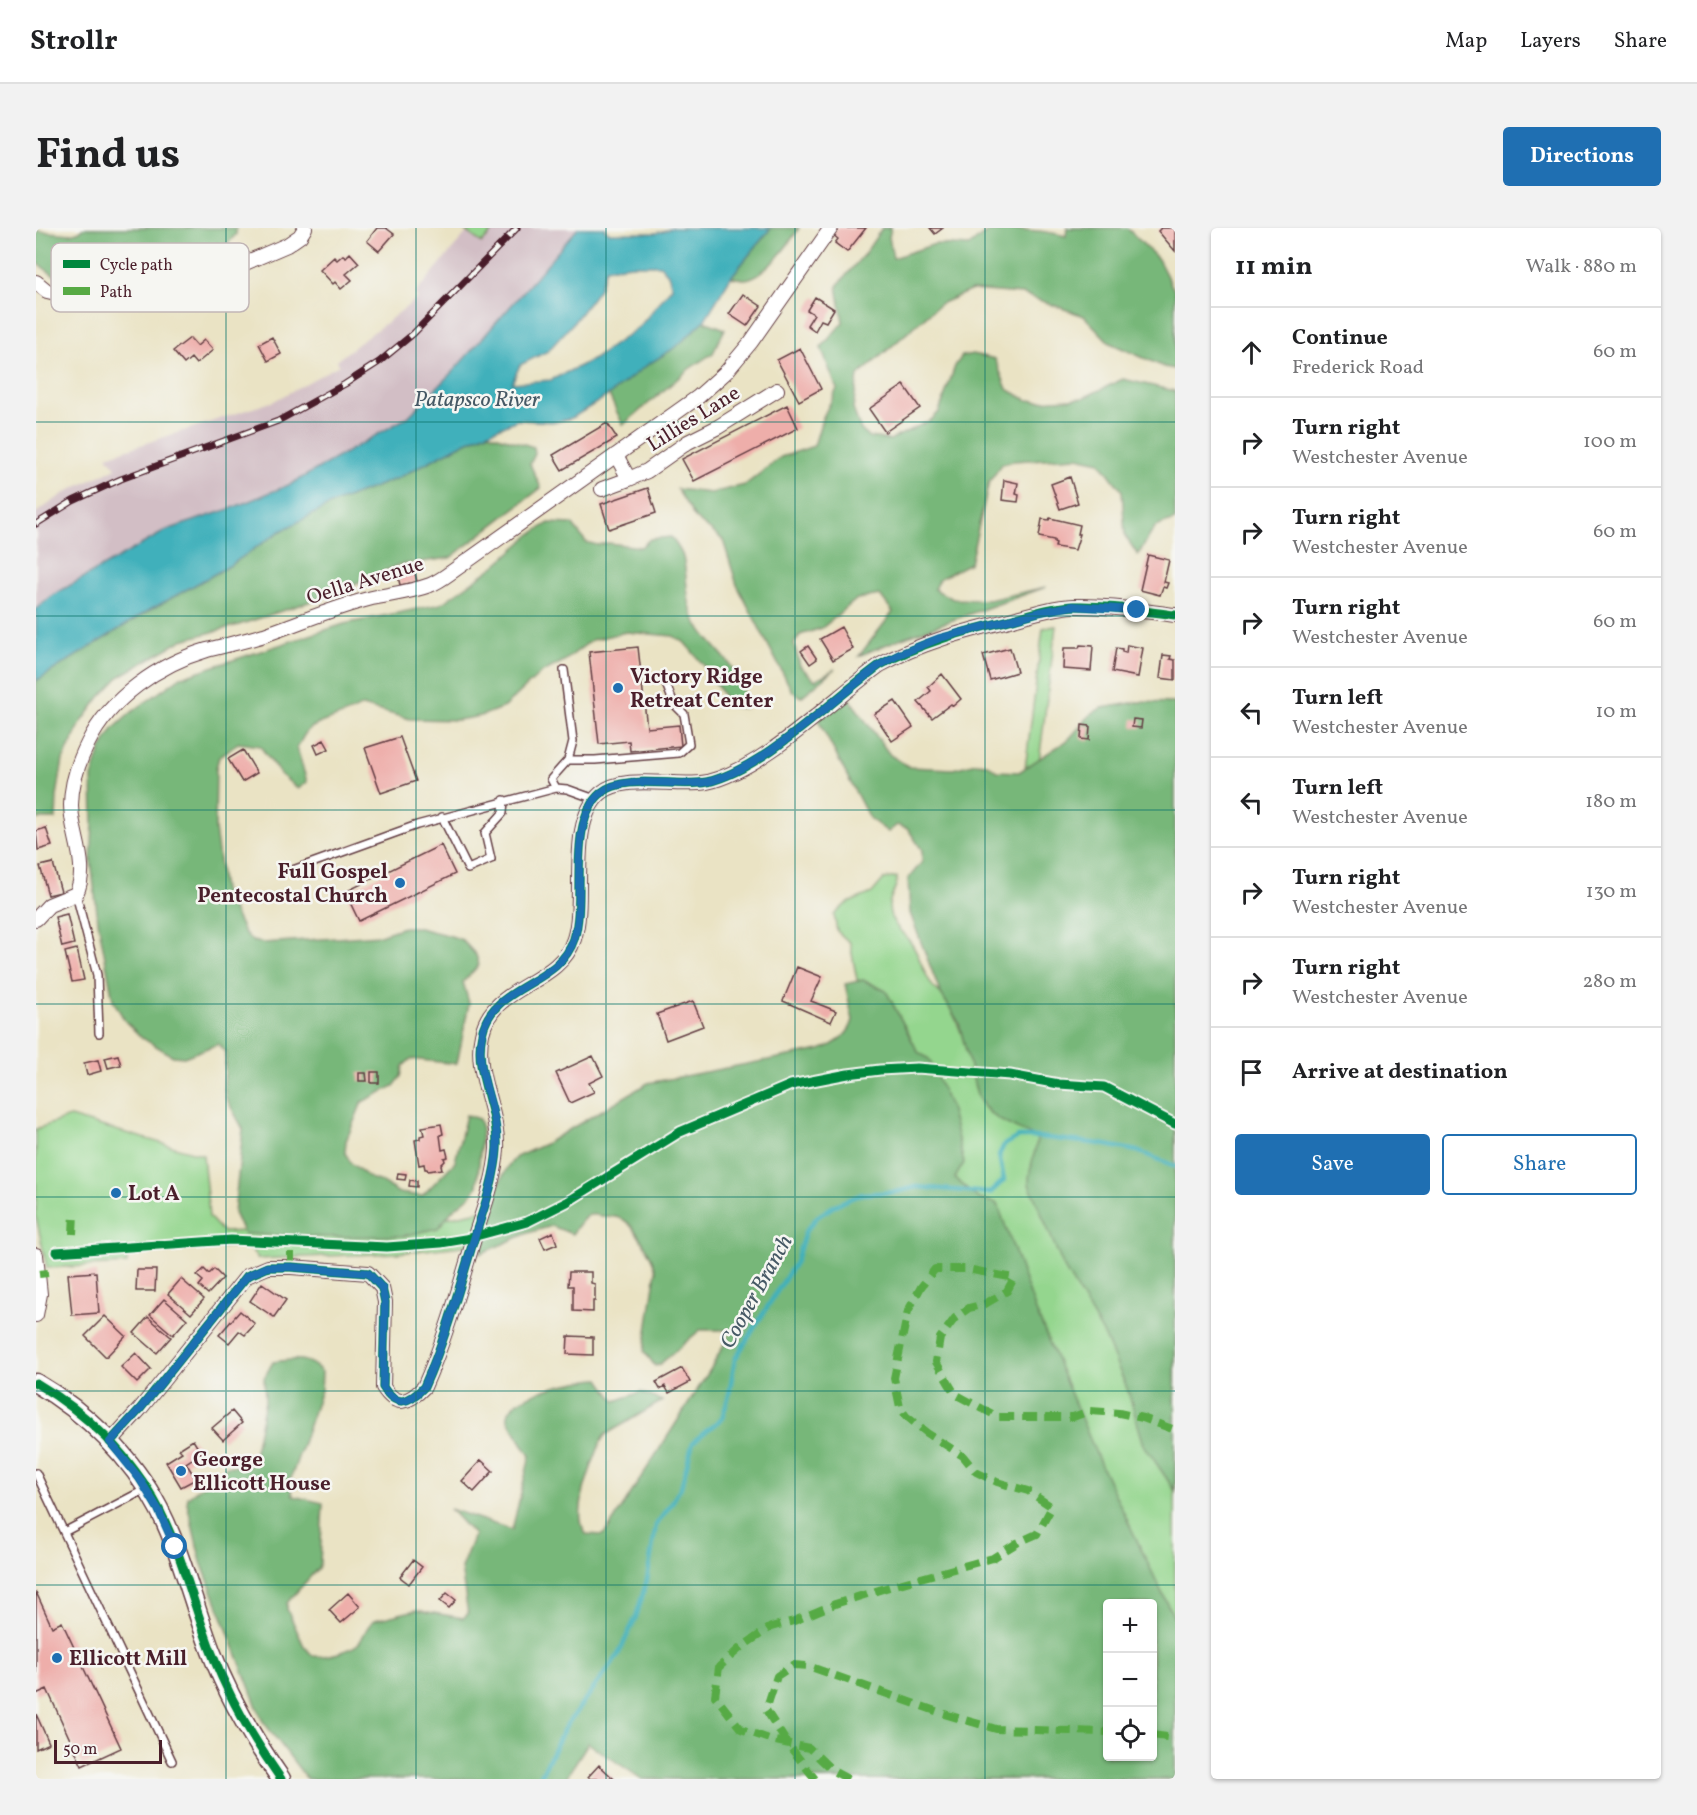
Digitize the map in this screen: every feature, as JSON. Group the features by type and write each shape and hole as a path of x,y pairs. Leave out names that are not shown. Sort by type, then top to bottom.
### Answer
{"main road":[{"path":"36,1383 81,1414 110,1442 146,1489 175,1547 222,1678 235,1704 281,1779"}],"street":[{"path":"249,261 287,245 300,236 306,228"},
{"name":"Oella Avenue","path":"76,894 82,875 71,804 74,785 88,743 104,715 122,696 175,662 205,651 257,637 371,599 432,584 698,397 726,372 778,305 831,228"},
{"path":"36,282 51,292"},
{"name":"Lillies Lane","path":"602,489 647,471 688,442 718,427 777,390"},
{"path":"616,455 629,479"},
{"path":"110,1442 140,1409 247,1276 267,1267 359,1272 368,1273 376,1279 382,1288 385,1302 383,1387 388,1396 396,1400 407,1401 415,1397 424,1387 432,1369 488,1193 497,1148 494,1118 480,1050 482,1032 488,1016 501,1001 550,971 568,951 576,928 583,825 595,799 604,790 619,785 685,784 722,778 763,755 880,665 900,654 940,638 1072,606 1128,609 1175,615"},
{"path":"36,919 49,905 76,894"},
{"path":"36,1255 39,1294 36,1315"}],"lane":[{"path":"556,788 551,779 568,760 573,741 564,670"},
{"path":"568,760 679,753 689,744 684,714 674,704 664,679"},
{"path":"290,871 417,825 504,800 556,788 567,789 595,799"},
{"path":"442,818 468,869 491,859 485,833 503,813 504,800"},
{"path":"76,894 97,975 99,1033"},
{"path":"36,1473 172,1761"},
{"path":"64,1532 146,1489"}],"shaded area":[{"path":"496,228 578,228 456,368 408,417 291,484 232,508 167,530 53,595 36,609 36,513 66,492 116,468 107,456 274,401 339,365 337,360 418,298 415,294 467,232 482,243"}],"green space":[{"path":"82,228 236,228 236,234 228,243 51,243 51,272 36,262 36,231 71,234"},
{"path":"461,228 496,228 482,243"},
{"path":"771,228 799,228 776,259 761,272 745,279 731,277"},
{"path":"882,228 891,228 889,237 893,258 935,244 969,246 988,232 1027,230 1066,236 1067,228 1127,228 1158,259 1175,292 1175,369 1164,367 1110,343 1084,316 1022,294 972,290 940,304 858,376 853,409 861,430 869,437 890,440 931,420 939,412 955,366 962,356 973,354 995,359 1007,389 1027,400 1083,398 1123,379 1175,391 1175,520 1155,527 1138,555 1125,536 1122,491 1100,462 1077,457 1013,461 1002,464 989,482 970,563 939,579 934,589 953,599 989,600 1046,587 902,638 859,656 893,612 880,595 857,599 822,628 800,635 794,644 800,666 815,680 835,669 801,697 792,691 737,585 723,540 695,518 677,489 711,493 745,485 781,457 814,446 822,419 837,389 821,348 843,322 837,286 866,252"},
{"path":"704,321 725,329 713,353 689,369 623,425 609,395 644,367 676,347"},
{"path":"488,433 534,447 535,454 530,464 541,488 450,558 398,565 327,596 239,625 182,640 120,676 100,697 81,723 63,760 56,819 36,819 36,681 148,611 229,566 279,532 334,503 398,478"},
{"path":"549,523 572,524 586,542 597,545 608,543 641,547 650,539 671,537 683,557 690,605 695,620 734,670 744,693 745,708 733,707 725,699 707,669 684,642 673,636 626,632 592,640 564,661 541,673 504,707 481,716 458,720 410,719 362,706 317,724 307,731 297,748 307,782 298,789 280,774 260,746 238,743 219,757 216,768 215,829 223,890 244,932 252,941 263,943 380,935 404,927 415,927 462,940 476,955 479,965 463,982 469,1003 457,1064 411,1059 403,1066 401,1077 394,1086 362,1102 346,1141 345,1153 351,1163 370,1178 399,1193 422,1196 455,1162 466,1115 479,1119 482,1129 477,1187 470,1196 453,1210 438,1228 403,1236 320,1237 244,1234 234,1213 243,1129 226,1098 224,1086 226,1052 218,1044 184,1057 173,1056 142,1038 125,1021 113,1000 98,921 91,861 92,777 101,749 113,729 133,711 181,677 344,624 441,604 496,565 531,534"},
{"path":"1056,626 1031,826 1175,848 1175,1779 669,1779 950,1107 481,1244 397,1253 258,1259 249,1246 127,1251 127,1264 47,1268 36,1217 36,1129 70,1117 203,1155 209,1217 223,1232 395,1224 441,1219 503,1206 914,1044 886,991 868,982 857,980 850,943 837,931 834,915 846,904 872,893 884,879 897,877 889,907 891,918 914,948 926,975 950,1007 965,1045 1018,824 1043,628","holes":["975,1087 1014,1127 984,1108"]},
{"path":"849,698 890,755 909,767 953,769 976,763 987,764 997,771 1019,772 1068,740 1092,713 1102,708 1137,702 1175,703 1175,1491 1144,1445 1128,1391 1104,1335 1064,1268 1029,1184 1037,1138 995,1117 982,1104 977,1095 959,1023 940,992 910,913 908,879 922,862 922,850 908,829 897,825 888,832 869,818 817,718"},
{"path":"863,980 886,991 918,1052 929,1059 950,1107 964,1163 955,1178 979,1199 996,1203 999,1208 1036,1311 1100,1463 1175,1620 1175,1779 642,1779 588,1743 565,1779 307,1779 262,1720 201,1562 187,1503 188,1497 227,1466 250,1466 265,1401 264,1378 273,1362 305,1361 322,1372 321,1390 290,1481 293,1496 323,1503 320,1563 287,1603 287,1609 304,1646 313,1656 331,1655 344,1651 359,1643 375,1620 416,1610 463,1618 468,1614 461,1568 474,1535 450,1509 512,1530 530,1456 508,1420 510,1411 518,1402 530,1395 561,1385 600,1379 615,1401 641,1392 662,1401 605,1435 601,1441 584,1488 580,1513 586,1534 602,1535 607,1531 710,1370 730,1333 725,1330 700,1330 655,1366 644,1351 656,1271 639,1236 629,1224 619,1218 590,1215 583,1219 572,1234 552,1226 528,1233 480,1254 498,1186 508,1166 516,1157 545,1144 648,1083 820,1050 836,1043 848,1031 853,1020 845,984"}],"water":[{"name":"Patapsco River","path":"578,228 606,228 605,230 610,233 656,233 672,228 771,228 731,277 704,321 676,347 644,367 609,395 572,418 556,422 517,420 466,442 398,478 334,503 279,532 229,566 148,611 36,681 36,609 53,595 167,530 232,508 291,484 408,417 456,368","holes":["660,265 668,274 672,287 640,326 594,359 551,380 512,383 520,365 548,351 574,322 599,289 606,268"]}],"building":[{"path":"377,228 386,228 394,234 379,251 367,241"},
{"path":"837,228 866,228 847,252 835,243 838,239 832,234"},
{"path":"930,228 943,228 935,234"},
{"path":"1161,228 1175,228 1175,251 1158,231"},
{"path":"350,253 359,263 346,274 352,280 341,289 320,270 334,257 337,260"},
{"path":"743,294 761,306 747,326 729,314"},
{"path":"815,297 834,309 826,322 821,320 815,331 807,325 814,314 807,310"},
{"path":"272,337 281,354 268,361 259,344"},
{"path":"190,338 197,346 204,340 213,350 196,364 191,358 184,364 173,351"},
{"path":"800,348 821,389 799,401 777,360"},
{"path":"904,385 920,408 885,432 869,409"},
{"path":"787,405 798,428 694,481 682,459"},
{"path":"607,423 617,438 562,470 553,455"},
{"path":"1070,477 1078,503 1060,509 1051,484"},
{"path":"1004,480 1018,483 1016,494 1019,495 1018,502 1002,500"},
{"path":"648,488 656,513 609,529 601,504"},
{"path":"1050,518 1080,525 1075,550 1055,547 1054,540 1039,537 1042,519 1049,520"},
{"path":"1148,555 1169,560 1164,582 1168,583 1166,588 1163,587 1160,595 1140,590"},
{"path":"414,569 417,582 400,585 397,572"},
{"path":"841,627 853,649 833,660 820,639"},
{"path":"1080,645 1093,646 1091,671 1063,669 1064,648 1079,648"},
{"path":"1127,645 1143,648 1138,677 1112,672 1116,648 1126,653"},
{"path":"808,646 817,659 810,664 801,651"},
{"name":"Victory Ridge Retreat Center","path":"638,647 647,728 679,725 681,746 630,751 629,741 599,744 589,652"},
{"path":"1010,648 1017,672 990,680 983,655"},
{"path":"1163,655 1171,656 1170,659 1175,660 1175,680 1160,678"},
{"path":"942,674 961,699 932,718 918,702 931,691 928,687"},
{"path":"895,701 913,727 892,741 874,714"},
{"path":"1133,719 1142,720 1141,728 1132,727"},
{"path":"1082,725 1090,726 1089,740 1081,739"},
{"path":"400,737 416,781 381,793 365,748"},
{"path":"324,740 329,749 318,754 314,745"},
{"path":"243,750 257,773 242,782 228,759"},
{"path":"46,828 52,846 38,850 36,831"},
{"name":"Full Gospel Pentecostal Church","path":"441,845 455,874 359,921 345,892"},
{"path":"53,863 61,892 48,895 40,866"},
{"path":"67,914 74,944 62,947 55,917"},
{"path":"77,949 84,980 72,982 65,952"},
{"path":"797,967 822,977 811,1001 836,1011 831,1022 783,1001"},
{"path":"693,1001 703,1026 666,1040 657,1014"},
{"path":"118,1055 121,1065 108,1068 105,1058"},
{"path":"593,1056 603,1076 589,1083 594,1092 570,1103 556,1073"},
{"path":"98,1060 101,1071 87,1075 84,1063"},
{"path":"371,1072 379,1072 379,1083 371,1083"},
{"path":"359,1073 366,1073 367,1081 359,1081"},
{"path":"441,1124 442,1150 446,1149 448,1157 444,1158 442,1169 428,1171 424,1164 419,1165 415,1140 424,1135 422,1127"},
{"path":"398,1173 406,1174 405,1180 397,1179"},
{"path":"410,1180 417,1181 417,1187 409,1186"},
{"path":"553,1232 557,1244 545,1249 540,1238"},
{"path":"204,1269 209,1274 214,1269 223,1278 208,1294 199,1286 203,1281 197,1276"},
{"path":"137,1270 156,1270 155,1291 136,1291"},
{"path":"96,1272 99,1313 72,1315 68,1274"},
{"path":"569,1272 591,1272 591,1283 595,1284 593,1312 573,1311 573,1286 568,1286"},
{"path":"181,1279 204,1299 191,1314 168,1294"},
{"path":"262,1283 286,1300 274,1317 250,1301"},
{"path":"164,1299 187,1319 173,1335 150,1315"},
{"path":"240,1311 255,1324 245,1335 239,1331 229,1343 219,1335"},
{"path":"105,1316 126,1336 106,1357 85,1336"},
{"path":"148,1317 171,1337 157,1353 134,1333"},
{"path":"568,1336 593,1337 593,1355 567,1354"},
{"path":"136,1353 151,1369 137,1383 121,1367"},
{"path":"682,1368 690,1382 669,1393 665,1386 660,1389 656,1382"},
{"path":"232,1411 242,1423 223,1440 212,1428"},
{"name":"George Ellicott House","path":"193,1440 201,1453 186,1463 196,1479 181,1487 166,1462 182,1452 179,1449"},
{"path":"481,1460 493,1471 474,1492 462,1481"},
{"path":"413,1560 422,1567 409,1584 400,1577"},
{"name":"Ellicott Mill","path":"36,1592 52,1627 62,1622 121,1748 82,1766 47,1689 36,1694"},
{"path":"348,1593 360,1607 341,1623 329,1610"},
{"path":"447,1593 456,1600 449,1608 440,1601"},
{"name":"Ellicott Mill","path":"36,1714 49,1743 36,1749"},
{"path":"599,1765 614,1779 590,1779 588,1777"}],"waterway":[{"name":"Cooper Branch","path":"539,1779 565,1727 617,1657 636,1617 647,1580 656,1525 681,1487 693,1442 722,1418 729,1395 735,1359 796,1261 805,1232 817,1217 837,1204 862,1194 895,1192 917,1187 990,1193 1004,1180 999,1155 1004,1145 1018,1137 1101,1144 1137,1151 1175,1166"}],"railway":[{"path":"36,524 73,501 121,479 278,421 345,384 379,362 413,334 517,228"}],"marked path":[{"path":"73,1234 74,1213"},
{"path":"291,1243 291,1267"},
{"path":"848,1779 833,1771 809,1748 775,1741 741,1729 715,1696 719,1667 740,1648 771,1627 892,1586 993,1558 1037,1534 1052,1507 1028,1491 997,1482 976,1472 963,1456 927,1433 906,1416 900,1407 894,1378 908,1311 921,1287 935,1269 967,1269 1014,1278 1007,1291 985,1304 969,1308 955,1318 940,1338 936,1362 955,1394 998,1417 1073,1417 1089,1411 1119,1413 1143,1418 1175,1430"},
{"path":"39,1274 48,1273"},
{"path":"815,1779 787,1743 766,1710 777,1676 793,1665 808,1666 941,1713 996,1729 1103,1732"},
{"path":"1157,1736 1175,1738"}],"cycle path":[{"path":"110,1442 140,1409 247,1276 268,1267 368,1273 382,1288 385,1302 383,1387 393,1398 403,1401 413,1397 424,1387 451,1314 488,1195 496,1161 497,1134 481,1063 482,1034 488,1017 498,1005 555,967 566,955 574,939 579,903 579,862 584,823 590,806 601,793 611,787 637,782 695,783 729,775 796,732 880,665 910,650 957,634 1065,607 1112,607 1175,615"},
{"path":"56,1252 231,1240 387,1247 465,1239 527,1222 567,1202 680,1132 791,1085 880,1070 917,1068 1010,1075 1059,1084 1104,1087 1175,1124"},
{"path":"36,1383 73,1408 106,1437 148,1490 167,1526 225,1684 251,1733 281,1779"}],"place":[{"name":"Victory Ridge Retreat Center","path":"618,688"},
{"name":"Full Gospel Pentecostal Church","path":"400,883"},
{"name":"Lot A","path":"116,1193"},
{"name":"George Ellicott House","path":"181,1471"},
{"name":"Ellicott Mill","path":"57,1658"}],"route":[{"path":"175,1547 158,1509 139,1478 110,1442 140,1409 247,1276 267,1267 368,1273 382,1288 385,1302 383,1387 388,1396 396,1400 407,1401 415,1397 424,1387 459,1289 488,1193 496,1158 497,1136 480,1050 482,1032 488,1016 501,1001 550,971 568,951 576,928 583,825 595,799 604,790 619,785 685,784 722,778 763,755 880,665 900,654 940,638 1072,606 1137,610"}]}
